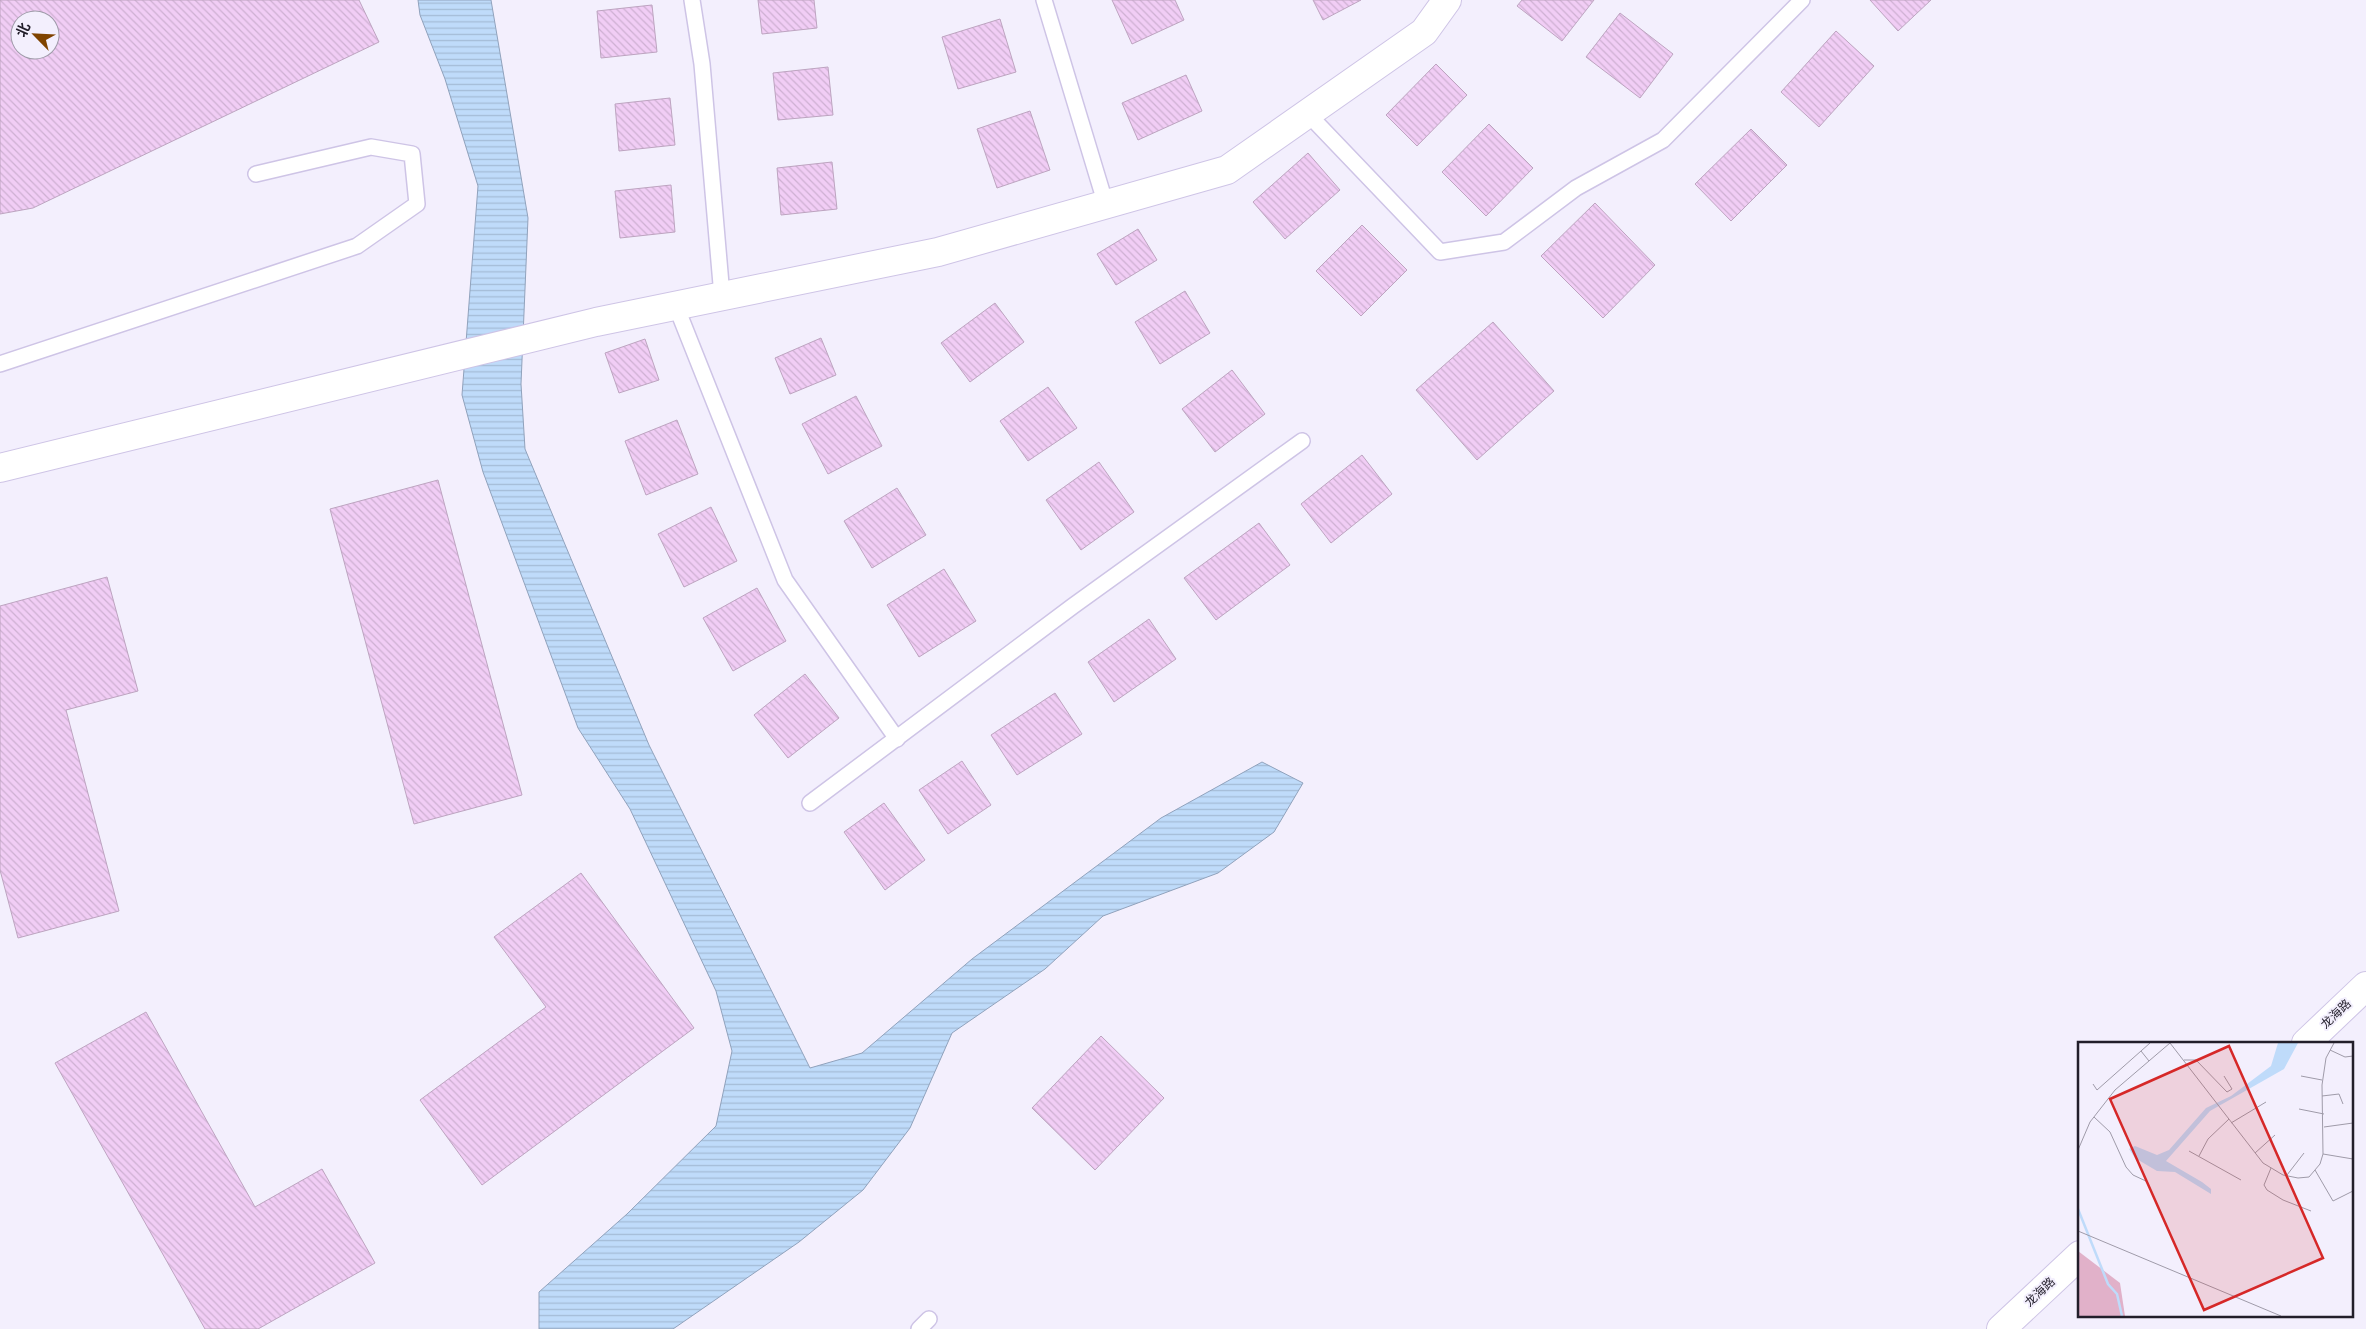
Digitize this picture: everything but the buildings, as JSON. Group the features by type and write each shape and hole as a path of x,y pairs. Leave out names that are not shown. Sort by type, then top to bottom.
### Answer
{"street":[{"path":"0,468 409,366 596,322 938,252 1227,170 1424,32 1446,0"},
{"name":"龙海路","path":"2307,1042 2366,986"},
{"name":"龙海路","path":"2001,1329 2078,1257"}],"lane":[{"path":"692,0 702,64 722,296"},
{"path":"1044,0 1106,205"},
{"path":"1308,114 1440,252 1504,242 1576,188 1663,140 1802,0"},
{"path":"0,364 357,246 417,204 412,154 371,147 256,174"},
{"path":"676,306 785,580 897,738"},
{"path":"810,803 1073,606 1302,441"}],"water":[{"path":"418,0 491,0 528,218 521,384 525,449 649,745 810,1068 862,1053 972,959 1161,818 1262,762 1303,783 1274,832 1218,873 1103,916 1045,969 952,1033 910,1128 863,1190 799,1242 673,1329 539,1329 539,1292 627,1214 716,1126 732,1051 716,991 630,809 578,728 483,472 462,395 478,186 445,79 420,15"}]}
